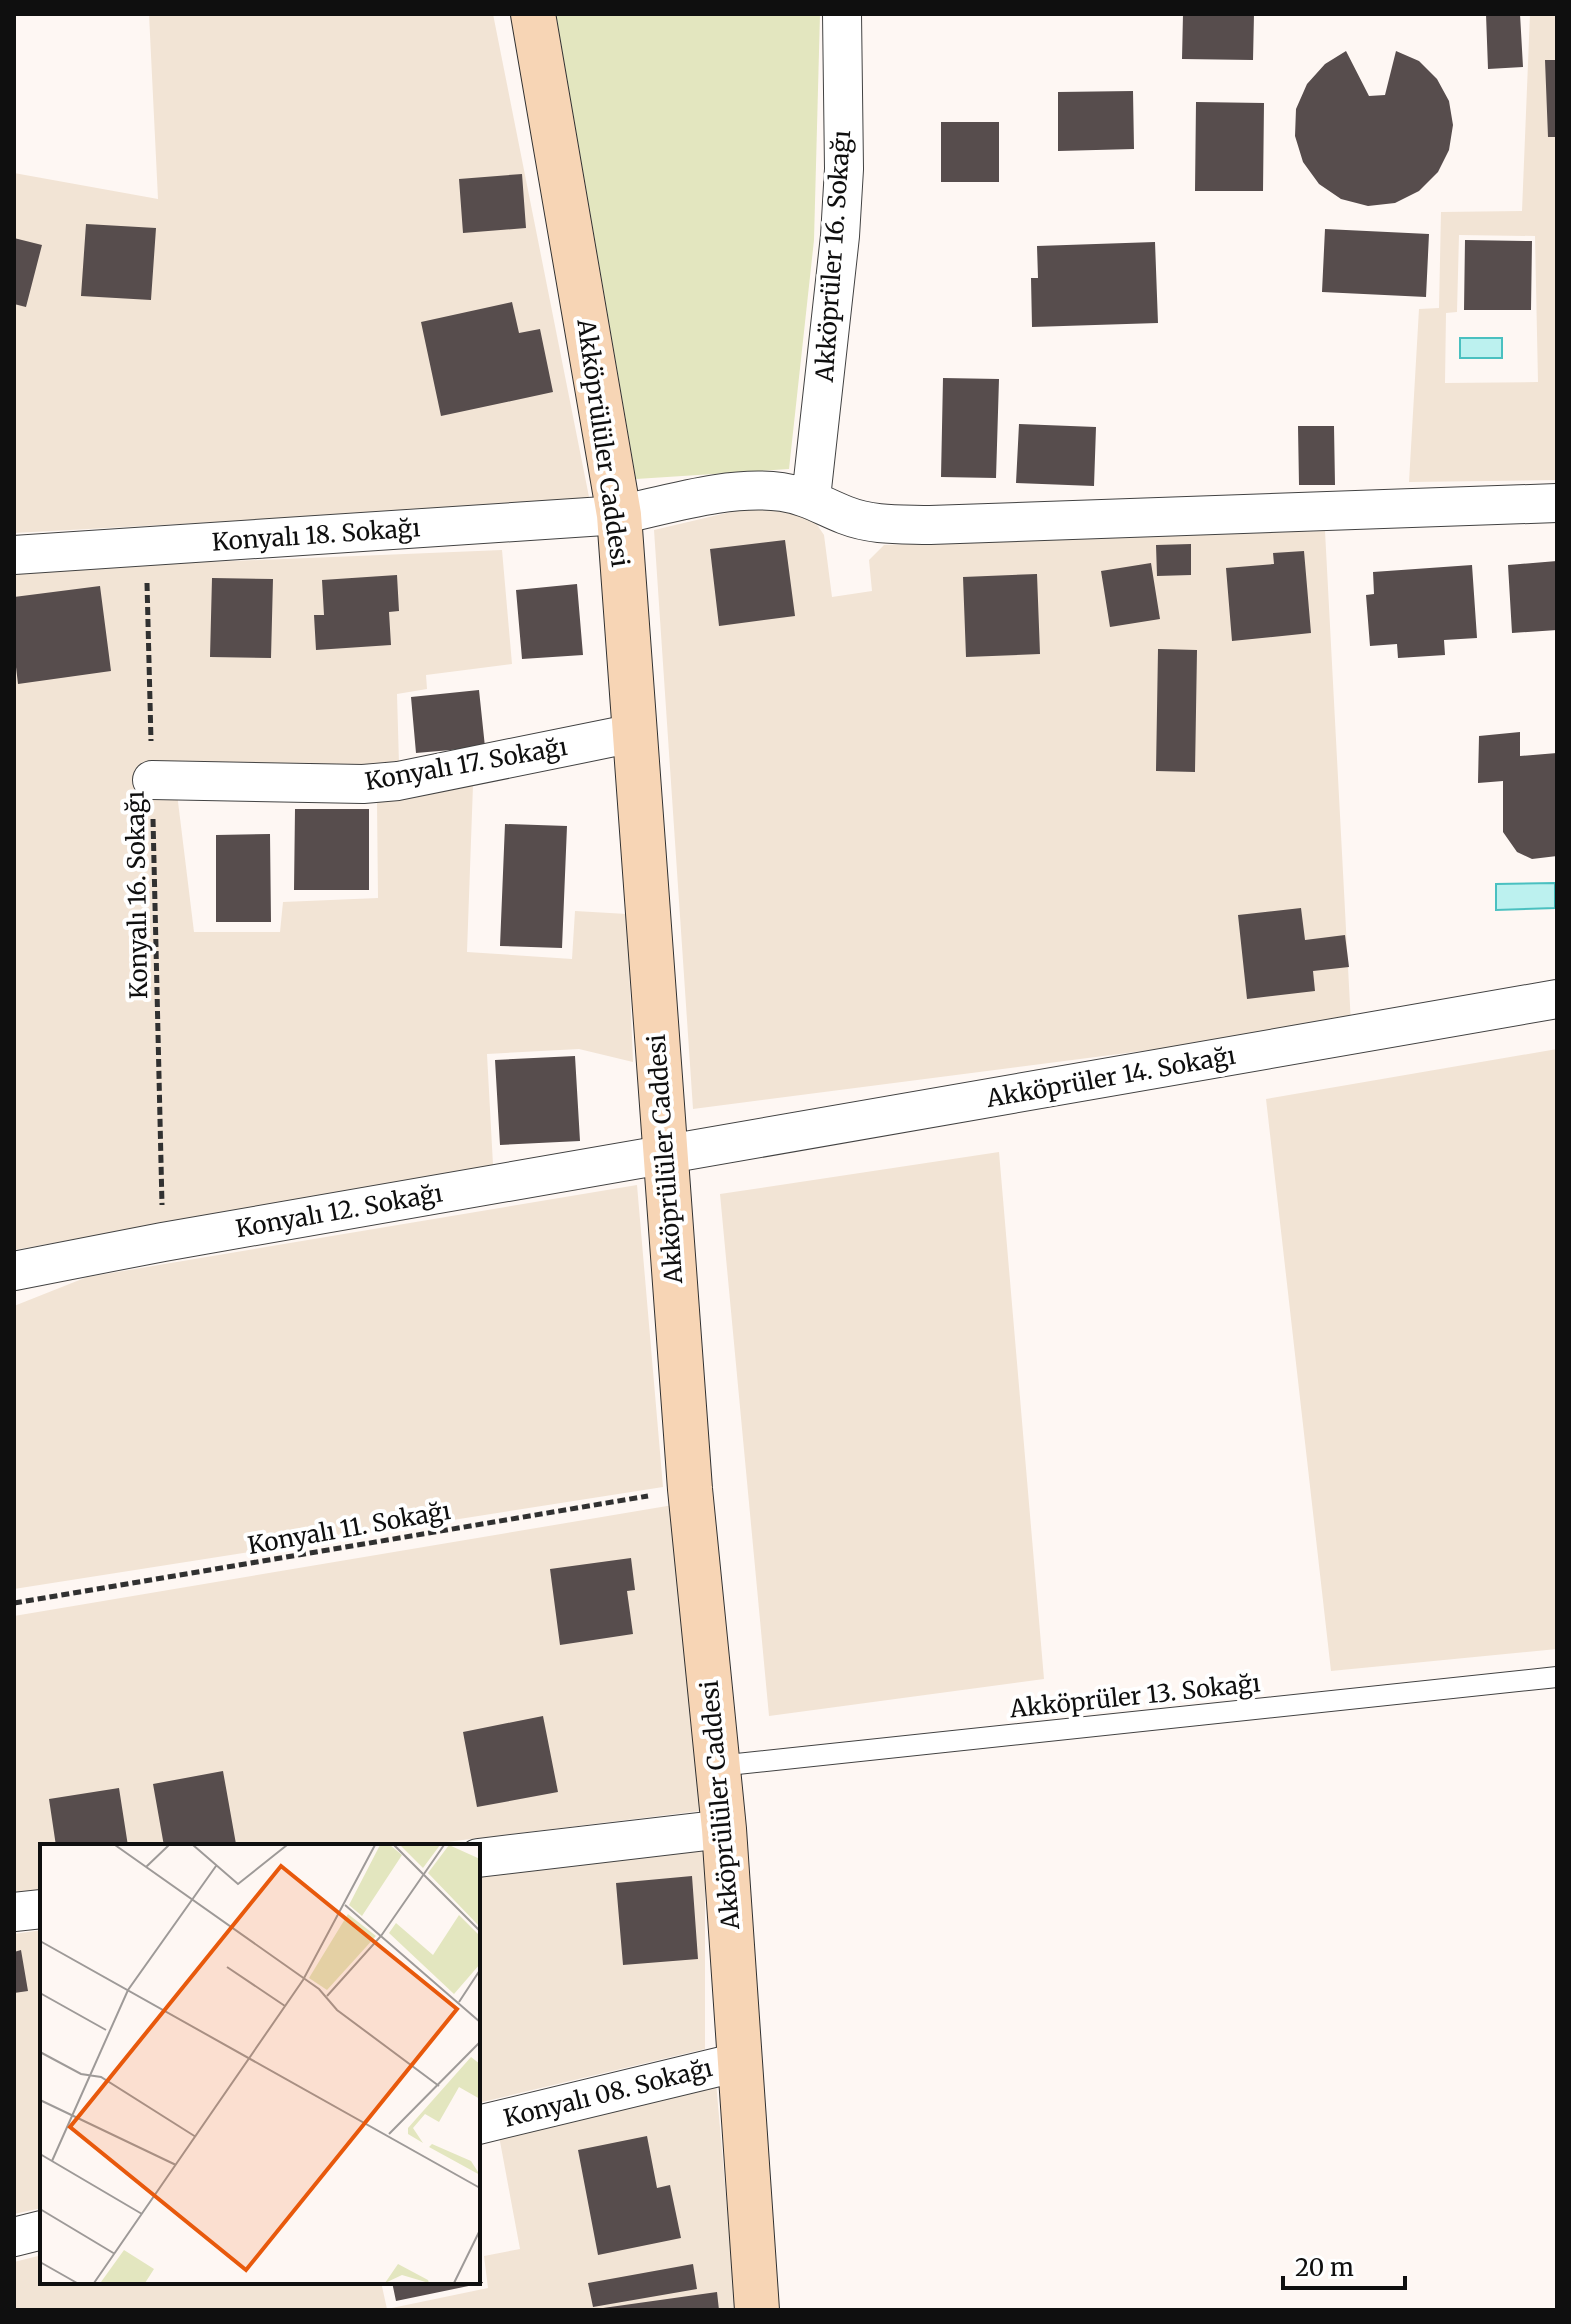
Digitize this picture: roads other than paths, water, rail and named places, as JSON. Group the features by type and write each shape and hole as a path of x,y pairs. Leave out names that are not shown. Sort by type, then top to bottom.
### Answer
{"street":[{"name":"Akköprülüler Caddesi","path":"533,14 619,515 690,1489 724,1829 757,2310"},
{"name":"Akköprüler 16. Sokağı","path":"811,498 840,236 844,169 842,14"},
{"name":"Konyalı 18. Sokağı","path":"14,555 619,515 685,500 743,492 780,492 811,498 845,515 877,524 930,525 1557,503"},
{"name":"Konyalı 17. Sokağı","path":"152,780 332,784 398,781 634,733"},
{"name":"Akköprüler 14. Sokağı","path":"665,1154 1557,999"},
{"name":"Konyalı 12. Sokağı","path":"14,1271 665,1154"},
{"path":"480,1858 724,1829"},
{"path":"14,1912 40,1909"},
{"name":"Konyalı 08. Sokağı","path":"480,2125 739,2062"},
{"path":"14,2237 40,2230"}],"lane":[{"name":"Akköprüler 13. Sokağı","path":"718,1766 1557,1677"}],"water":[{"path":"1460,338 1502,338 1502,358 1460,358"},
{"path":"1555,883 1555,908 1496,910 1496,884"}]}
